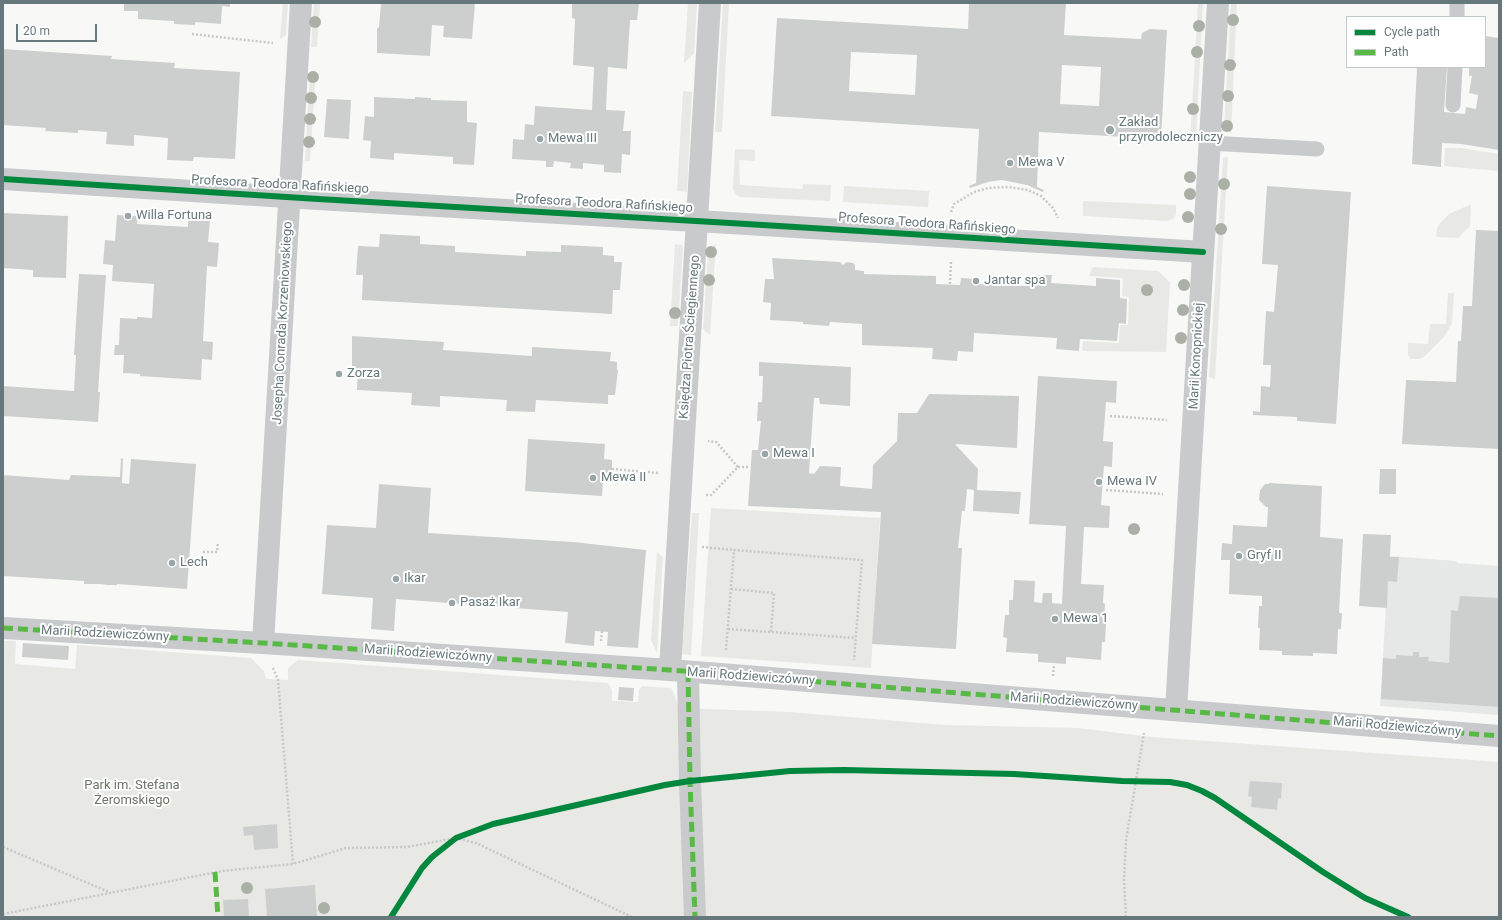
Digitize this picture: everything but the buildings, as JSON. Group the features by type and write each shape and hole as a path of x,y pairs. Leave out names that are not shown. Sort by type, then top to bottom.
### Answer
{"street":[{"name":"Josepha Conrada Korzeniowskiego","path":"263,643 301,3"},
{"name":"Księdza Piotra Ściegiennego","path":"695,917 690,781 679,671 697,221 710,3"},
{"name":"Marii Konopnickiej","path":"1176,710 1218,3"},
{"name":"Profesora Teodora Rafińskiego","path":"3,180 1203,252"},
{"name":"Marii Rodziewiczówny","path":"3,628 263,643 679,671 1499,736"}],"lane":[{"path":"1457,3 1457,16"},
{"path":"1453,105 1455,68"},
{"path":"1209,142 1317,149"}],"path":[{"path":"192,34 276,44"},
{"path":"951,216 954,204 974,192 988,188 1008,187 1028,190 1041,196 1053,208 1059,222"},
{"path":"950,284 952,259"},
{"path":"1110,416 1167,420"},
{"path":"708,441 716,442 738,467"},
{"path":"705,495 711,495 738,467 750,467"},
{"path":"612,469 658,473"},
{"path":"1106,490 1163,494"},
{"path":"203,552 217,552 218,542"},
{"path":"701,547 862,560 852,685"},
{"path":"724,675 734,550"},
{"path":"731,589 774,593 771,632"},
{"path":"728,629 856,638"},
{"path":"263,643 278,680 293,864"},
{"path":"1053,678 1054,664"},
{"path":"1126,917 1124,880 1126,840 1135,781 1150,708"},
{"path":"3,914 222,871 293,864 346,848 407,847 456,838 467,834"},
{"path":"444,847 456,838"},
{"path":"456,838 476,843 632,917"},
{"path":"3,847 109,892"}],"shaded area":[{"path":"1389,556 1499,566 1499,715 1380,706"}],"green space":[{"path":"283,3 288,3 286,35 280,39"},
{"path":"314,3 320,3 317,47 311,47"},
{"path":"688,3 697,3 694,54 684,63"},
{"path":"723,3 729,3 722,132 715,132"},
{"path":"1198,3 1203,3 1196,139 1190,143"},
{"path":"1231,3 1237,3 1231,133 1224,129"},
{"path":"316,70 310,161 305,161 310,73"},
{"path":"683,91 692,92 687,192 677,191"},
{"path":"1445,148 1461,148 1499,154 1499,171 1444,166"},
{"path":"735,149 755,150 755,161 739,160 740,185 802,189 803,184 831,185 830,201 741,197 736,195 733,189"},
{"path":"1228,157 1215,379 1209,377 1223,158"},
{"path":"844,186 929,191 928,207 843,202"},
{"path":"1083,201 1176,205 1176,214 1174,218 1167,221 1083,216"},
{"path":"1471,204 1470,226 1458,238 1436,237 1437,228 1449,214"},
{"path":"716,243 710,335 703,329 708,252"},
{"path":"675,244 682,245 683,248 678,326 670,326"},
{"path":"1093,267 1158,271 1170,282 1166,352 1082,351 1083,341 1119,343 1120,325 1128,325 1129,297 1122,296 1123,278 1089,276"},
{"path":"1448,293 1454,293 1452,323 1444,337 1424,357 1419,359 1410,359 1408,355 1408,343 1428,344 1430,324 1446,324"},
{"path":"711,508 880,518 871,668 701,656"},
{"path":"692,513 699,513 691,655 682,654"},
{"path":"657,552 663,557 657,653 651,640"},
{"name":"Park im. Stefana Żeromskiego","path":"3,641 16,641 15,664 75,669 77,645 251,658 264,671 266,679 288,680 288,668 298,660 608,683 612,690 612,701 638,702 639,690 642,686 671,688 679,708 789,712 945,725 1078,728 1152,737 1499,762 1499,917 3,917"}],"marked path":[{"path":"3,628 263,643 670,670 1499,736"},
{"path":"688,672 695,917"},
{"path":"215,872 218,917"}],"cycle path":[{"path":"3,179 1203,252"},
{"path":"391,917 422,868 432,857 456,838 493,824 665,785 690,781 790,771 844,770 1014,774 1122,781 1170,782 1187,785 1215,798 1323,872 1365,898 1408,917"}],"place":[{"name":"Zakład przyrodoleczniczy","path":"1110,130"},
{"name":"Mewa III","path":"540,139"},
{"name":"Mewa V","path":"1010,163"},
{"name":"Willa Fortuna","path":"128,216"},
{"name":"Jantar spa","path":"976,281"},
{"name":"Zorza","path":"339,374"},
{"name":"Mewa I","path":"765,454"},
{"name":"Mewa II","path":"593,478"},
{"name":"Mewa IV","path":"1099,482"},
{"name":"Gryf II","path":"1239,556"},
{"name":"Lech","path":"172,563"},
{"name":"Ikar","path":"396,579"},
{"name":"Pasaż Ikar","path":"452,603"},
{"name":"Mewa 1","path":"1055,619"}]}
